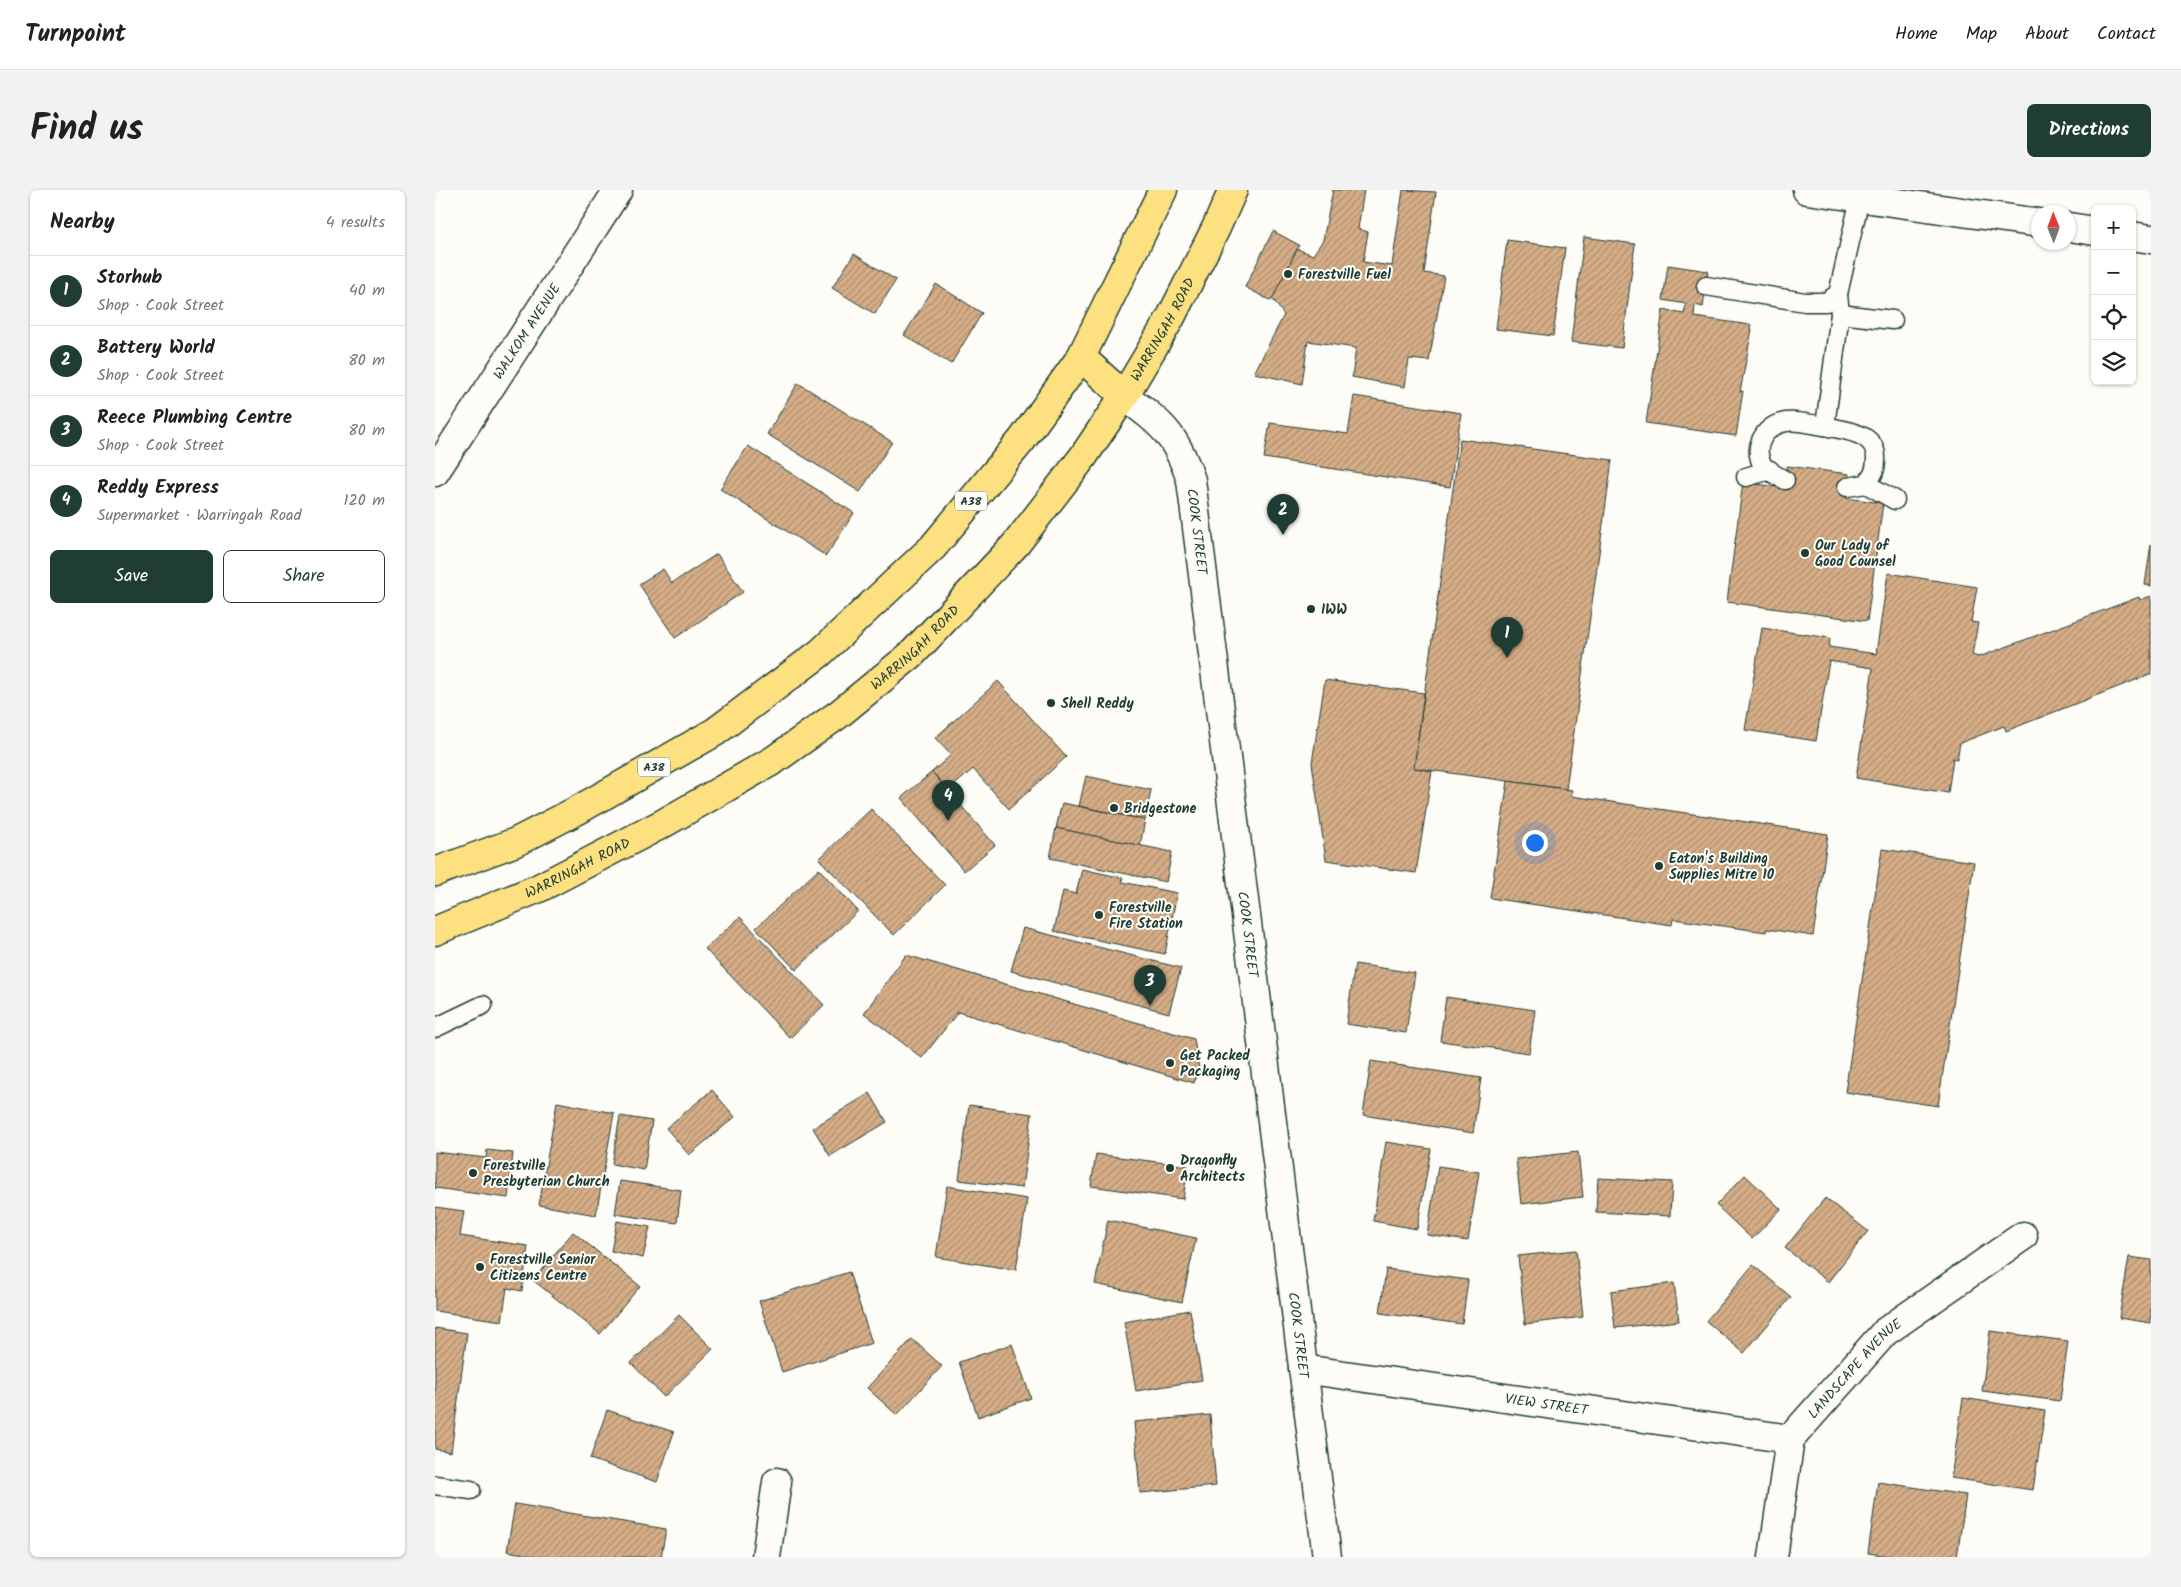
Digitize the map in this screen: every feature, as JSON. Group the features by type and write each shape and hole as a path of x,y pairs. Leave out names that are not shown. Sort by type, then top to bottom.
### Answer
{"highway":[{"name":"A38","path":"435,872 516,842 587,806 715,732 820,653 933,547 1023,440 1081,357 1163,190"},
{"name":"WARRINGAH ROAD","path":"435,931 539,888 664,823 774,760 839,714 912,654 1016,544 1083,457 1124,396 1171,317 1233,190"},
{"name":"COOK STREET","path":"1081,357 1124,396"}],"street":[{"name":"WALKOM AVENUE","path":"435,472 618,190"},
{"path":"1812,190 2031,222"},
{"path":"2076,228 2091,230"},
{"path":"2136,237 2151,239"},
{"name":"COOK STREET","path":"1124,396 1159,422 1171,435 1185,462 1191,480 1327,1557"},
{"name":"LANDSCAPE AVENUE","path":"1790,1438 1885,1332 2023,1236"},
{"name":"VIEW STREET","path":"1303,1369 1790,1438"},
{"path":"1773,1557 1790,1438"},
{"path":"766,1557 777,1482"}],"lane":[{"path":"1825,426 1840,314 1838,294 1860,198"},
{"path":"1706,286 1805,302 1826,302 1838,294"},
{"path":"1840,314 1893,320"},
{"path":"1785,480 1763,466 1758,452 1762,436 1771,427 1787,422 1825,426 1863,436 1871,441 1875,448 1876,458 1874,475 1866,484"},
{"path":"1746,477 1769,470"},
{"path":"1847,487 1866,484 1895,500"},
{"path":"435,1028 483,1006"},
{"path":"435,1485 471,1490"}],"building":[{"path":"1333,190 1364,190 1358,229 1368,232 1363,262 1392,266 1403,190 1436,192 1424,273 1444,276 1429,361 1409,359 1405,387 1352,377 1356,348 1308,341 1302,384 1254,373 1284,315 1272,298 1297,249 1313,255 1323,240"},
{"path":"1273,231 1299,245 1271,301 1245,287"},
{"path":"1584,237 1635,244 1622,348 1571,342"},
{"path":"1507,240 1565,248 1553,336 1496,329"},
{"path":"854,254 896,280 875,314 832,288"},
{"path":"1668,265 1708,271 1703,307 1695,305 1694,317 1751,325 1750,329 1752,329 1740,392 1743,391 1736,436 1646,423 1663,310 1684,314 1686,304 1663,300"},
{"path":"936,284 982,313 951,364 904,335"},
{"path":"798,383 892,442 860,492 767,434"},
{"path":"1354,396 1461,413 1450,487 1264,458 1270,423 1348,434"},
{"path":"1460,439 1612,460 1566,789 1414,768"},
{"path":"748,446 854,513 826,556 720,489"},
{"name":"Our Lady of Good Counsel","path":"1787,466 1849,474 1846,498 1883,503 1867,621 1727,602 1743,482 1784,488"},
{"path":"2151,544 2151,586 2145,585"},
{"path":"717,554 743,592 675,638 639,584 663,569 672,583"},
{"path":"1888,573 1977,587 1971,622 1978,623 1972,655 1979,657 2139,597 2140,600 2151,596 2151,674 2006,731 2004,726 1960,743 1957,759 1953,758 1948,793 1856,778 1873,668 1829,661 1816,741 1745,730 1762,628 1830,638 1829,647 1876,654"},
{"path":"1325,680 1424,693 1414,768 1432,771 1416,873 1326,860 1312,763"},
{"path":"998,681 1066,757 1009,809 973,769 949,790 932,772 951,755 935,738"},
{"path":"932,772 995,845 964,871 901,798"},
{"path":"1086,776 1151,790 1145,820 1079,806"},
{"name":"Eaton's Building Supplies Mitre 10","path":"1508,781 1572,790 1571,796 1828,834 1813,936 1767,929 1766,932 1673,919 1672,925 1490,898"},
{"path":"1062,803 1145,820 1140,846 1056,828"},
{"path":"871,809 945,885 894,935 819,859"},
{"path":"1056,828 1172,852 1166,882 1050,858"},
{"path":"1882,849 1974,862 1938,1106 1845,1092"},
{"path":"819,869 858,911 796,970 756,928"},
{"path":"1082,869 1123,878 1122,882 1177,893 1165,954 1054,931 1063,891 1076,894"},
{"path":"740,917 824,1005 790,1038 705,949"},
{"path":"1023,928 1181,968 1169,1013 1011,971"},
{"path":"906,955 1194,1039 1199,1069 1194,1083 958,1012 922,1058 864,1013"},
{"path":"1355,964 1415,973 1406,1033 1346,1024"},
{"path":"1446,997 1535,1010 1529,1053 1440,1041"},
{"path":"1371,1061 1481,1078 1473,1133 1363,1115"},
{"path":"712,1090 735,1117 689,1155 666,1128"},
{"path":"870,1093 887,1122 830,1156 813,1128"},
{"path":"557,1102 614,1113 596,1215 539,1205"},
{"path":"969,1105 1032,1114 1022,1188 959,1180"},
{"path":"620,1116 652,1121 644,1170 612,1164"},
{"path":"1386,1142 1431,1149 1417,1229 1373,1221"},
{"name":"Forestville Presbyterian Church","path":"487,1150 513,1153 508,1198 435,1188 435,1152 486,1158"},
{"path":"1578,1152 1583,1197 1521,1204 1516,1159"},
{"path":"1096,1154 1188,1166 1183,1199 1091,1186"},
{"path":"1438,1166 1479,1172 1468,1241 1427,1235"},
{"path":"1745,1175 1781,1209 1752,1239 1716,1205"},
{"path":"1598,1178 1672,1182 1670,1216 1596,1212"},
{"path":"620,1181 681,1190 677,1223 615,1214"},
{"path":"947,1186 1027,1199 1016,1270 936,1257"},
{"path":"1825,1198 1868,1231 1828,1282 1785,1248"},
{"name":"Forestville Senior Citizens Centre","path":"435,1207 464,1211 460,1236 528,1246 522,1291 507,1288 502,1321 435,1311"},
{"path":"1108,1220 1196,1238 1182,1302 1095,1284"},
{"path":"617,1221 650,1227 643,1258 611,1251"},
{"path":"573,1232 640,1286 600,1334 533,1280"},
{"path":"1576,1250 1583,1317 1525,1324 1518,1256"},
{"path":"2129,1257 2151,1260 2151,1323 2119,1318"},
{"path":"1753,1265 1791,1297 1744,1353 1706,1321"},
{"path":"1386,1269 1468,1280 1462,1324 1380,1313"},
{"path":"849,1272 872,1343 782,1372 759,1301"},
{"path":"1674,1283 1679,1321 1615,1328 1611,1291"},
{"path":"1190,1310 1202,1380 1136,1391 1124,1322"},
{"path":"679,1315 713,1349 664,1397 631,1363"},
{"path":"435,1328 467,1333 451,1452 435,1449"},
{"path":"1990,1331 2068,1341 2060,1401 1982,1391"},
{"path":"912,1339 942,1366 897,1415 867,1388"},
{"path":"1012,1344 1031,1398 978,1417 959,1362"},
{"path":"1963,1398 2045,1411 2033,1490 1951,1478"},
{"path":"607,1410 674,1432 657,1482 590,1459"},
{"path":"1210,1415 1216,1486 1140,1493 1134,1422"},
{"path":"1878,1482 1966,1495 1957,1557 1898,1557 1868,1553"},
{"path":"515,1504 666,1529 661,1557 540,1557 507,1551"}],"place":[{"name":"Forestville Fuel","path":"1288,274"},
{"name":"Battery World","path":"1283,535"},
{"name":"Our Lady of Good Counsel","path":"1805,553"},
{"name":"IWW","path":"1311,609"},
{"name":"Storhub","path":"1507,658"},
{"name":"Shell Reddy","path":"1051,703"},
{"name":"Bridgestone","path":"1114,808"},
{"name":"Reddy Express","path":"948,821"},
{"name":"Eaton's Building Supplies Mitre 10","path":"1659,866"},
{"name":"Forestville Fire Station","path":"1099,915"},
{"name":"Reece Plumbing Centre","path":"1150,1006"},
{"name":"Get Packed Packaging","path":"1170,1063"},
{"name":"Dragonfly Architects","path":"1170,1168"},
{"name":"Forestville Presbyterian Church","path":"473,1173"},
{"name":"Forestville Senior Citizens Centre","path":"480,1267"}]}
